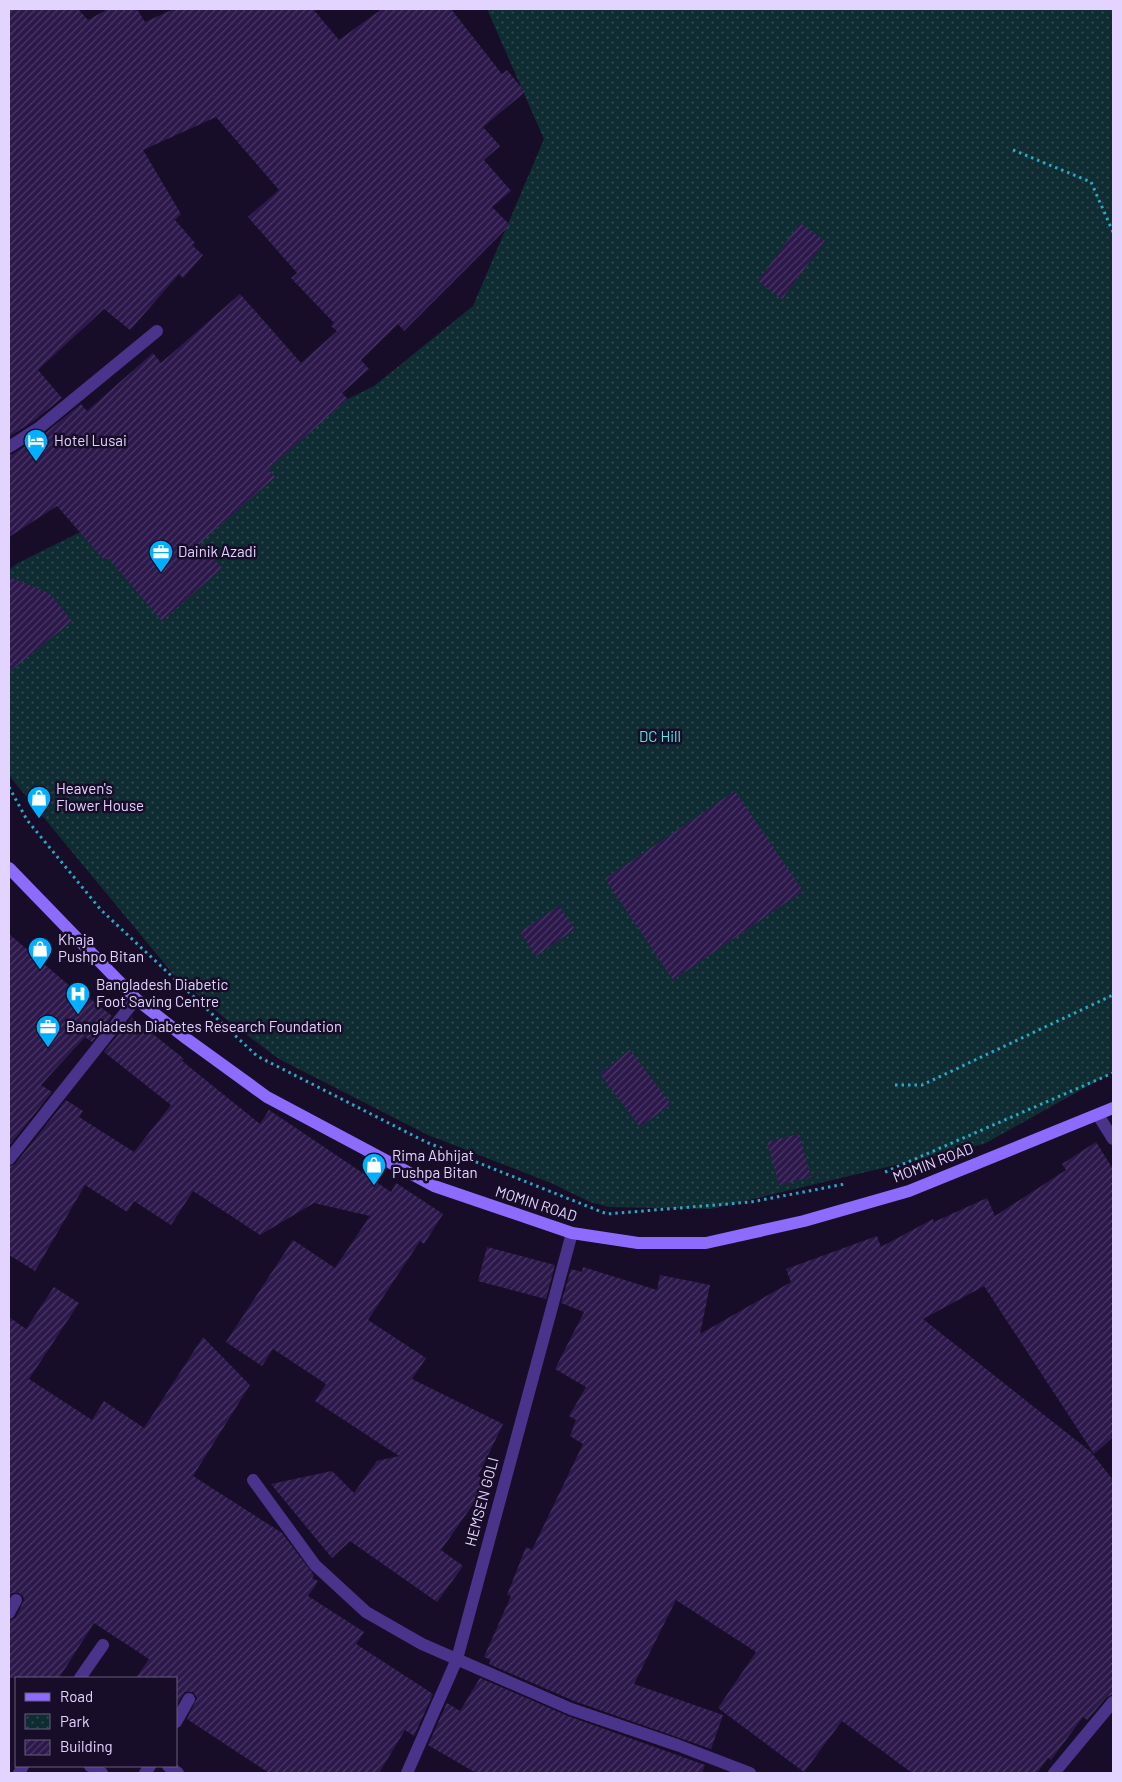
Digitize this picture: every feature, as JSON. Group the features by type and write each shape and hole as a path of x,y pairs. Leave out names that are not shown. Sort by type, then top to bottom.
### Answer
{"main road":[{"name":"MOMIN ROAD","path":"9,868 136,998 187,1039 268,1097 434,1186 572,1234 638,1244 706,1242 804,1222 909,1191 1113,1108"}],"street":[{"path":"9,447 40,427 156,331"},
{"path":"9,1159 136,998"},
{"path":"1098,1115 1113,1139"},
{"name":"HEMSEN GOLI","path":"407,1773 457,1659 572,1234"},
{"path":"253,1480 315,1565 366,1612 422,1644 571,1709 750,1773"},
{"path":"9,1613 16,1600"},
{"path":"81,1677 103,1645"},
{"path":"178,1719 190,1699"},
{"path":"1054,1773 1113,1702"}],"path":[{"path":"1012,150 1091,182 1113,232"},
{"path":"9,788 27,820 101,910 257,1056 426,1142 608,1214 751,1202 852,1182"},
{"path":"895,1085 922,1085 1113,995"},
{"path":"879,1175 1113,1073"}],"green space":[{"name":"DC Hill","path":"487,9 1113,9 1113,1072 984,1144 711,1209 609,1207 590,1202 551,1183 428,1135 279,1059 227,1020 173,974 11,778 9,772 9,570 18,563 374,386 473,306 544,139"}],"building":[{"path":"9,9 78,9 88,20 108,9 137,9 145,22 174,9 313,9 339,40 382,9 451,9 502,74 507,70 525,92 483,127 500,146 484,160 511,191 492,207 510,225 404,331 398,324 361,360 369,369 342,393 348,399 268,469 275,477 200,543 222,568 162,621 107,557 104,560 57,506 9,537 9,455 45,433 81,404 87,411 153,353 161,363 240,294 301,363 337,331 331,326 334,323 291,278 297,273 248,217 279,190 216,117 143,150 181,214 175,220 195,243 192,245 203,255 183,278 179,274 130,330 104,309 38,370 62,398 35,420 9,437"},
{"path":"800,223 825,241 782,299 758,281"},
{"path":"9,577 49,593 72,621 9,672"},
{"path":"735,791 803,891 673,980 605,879"},
{"path":"559,906 575,929 536,956 520,932"},
{"path":"9,934 71,987 73,985 112,1016 92,1042 85,1037 41,1085 52,1092 9,1146"},
{"path":"132,1017 184,1059 182,1061 260,1124 269,1110 391,1192 396,1183 443,1214 424,1244 420,1241 368,1320 426,1358 412,1379 503,1424 478,1476 488,1483 441,1550 463,1566 437,1602 350,1541 332,1558 271,1484 332,1471 354,1493 377,1461 399,1456 315,1401 326,1384 273,1349 262,1366 226,1342 293,1240 335,1268 370,1216 314,1203 260,1235 193,1191 171,1225 134,1201 127,1212 85,1185 35,1271 9,1255 9,1167 15,1164 66,1100 83,1111 79,1117 134,1152 171,1105 104,1052"},
{"path":"630,1050 671,1104 640,1127 600,1074"},
{"path":"799,1134 811,1177 779,1185 767,1142"},
{"path":"1096,1142 1113,1169 1113,1437 1094,1454 984,1286 923,1319 1091,1452 1113,1480 1113,1694 1107,1697 1087,1720 1083,1717 1051,1760 1048,1758 1037,1773 912,1773 842,1721 804,1772 718,1708 756,1652 676,1600 634,1684 723,1715 711,1749 574,1701 489,1664 491,1660 484,1657 511,1596 507,1595 526,1547 532,1550 583,1444 570,1436 576,1420 569,1416 586,1387 555,1369 584,1312 561,1303 571,1269 582,1272 583,1267 657,1290 660,1275 710,1285 700,1334 791,1282 786,1269 877,1236 881,1247 933,1219 934,1222 987,1198 995,1216 1066,1170 1062,1164"},
{"path":"487,1247 555,1265 546,1299 478,1281"},
{"path":"54,1287 79,1303 29,1379 92,1420 104,1401 144,1428 203,1337 250,1385 193,1476 282,1533 314,1575 312,1578 318,1581 308,1596 364,1632 356,1644 433,1694 414,1736 405,1730 379,1773 269,1773 187,1719 197,1698 193,1692 185,1692 178,1702 178,1677 137,1677 149,1659 94,1623 60,1677 9,1678 9,1621 16,1617 24,1600 23,1596 19,1593 12,1593 9,1596 9,1317 26,1329"},
{"path":"480,1678 568,1716 705,1765 702,1773 476,1773 428,1745 447,1703 460,1711"}],"place":[{"name":"Hotel Lusai","path":"36,462"},
{"name":"Dainik Azadi","path":"161,573"},
{"name":"Heaven's Flower House","path":"39,819"},
{"name":"Khaja Pushpo Bitan","path":"40,970"},
{"name":"Bangladesh Diabetic Foot Saving Centre","path":"78,1015"},
{"name":"Bangladesh Diabetes Research Foundation","path":"48,1048"},
{"name":"Rima Abhijat Pushpa Bitan","path":"374,1186"}]}
